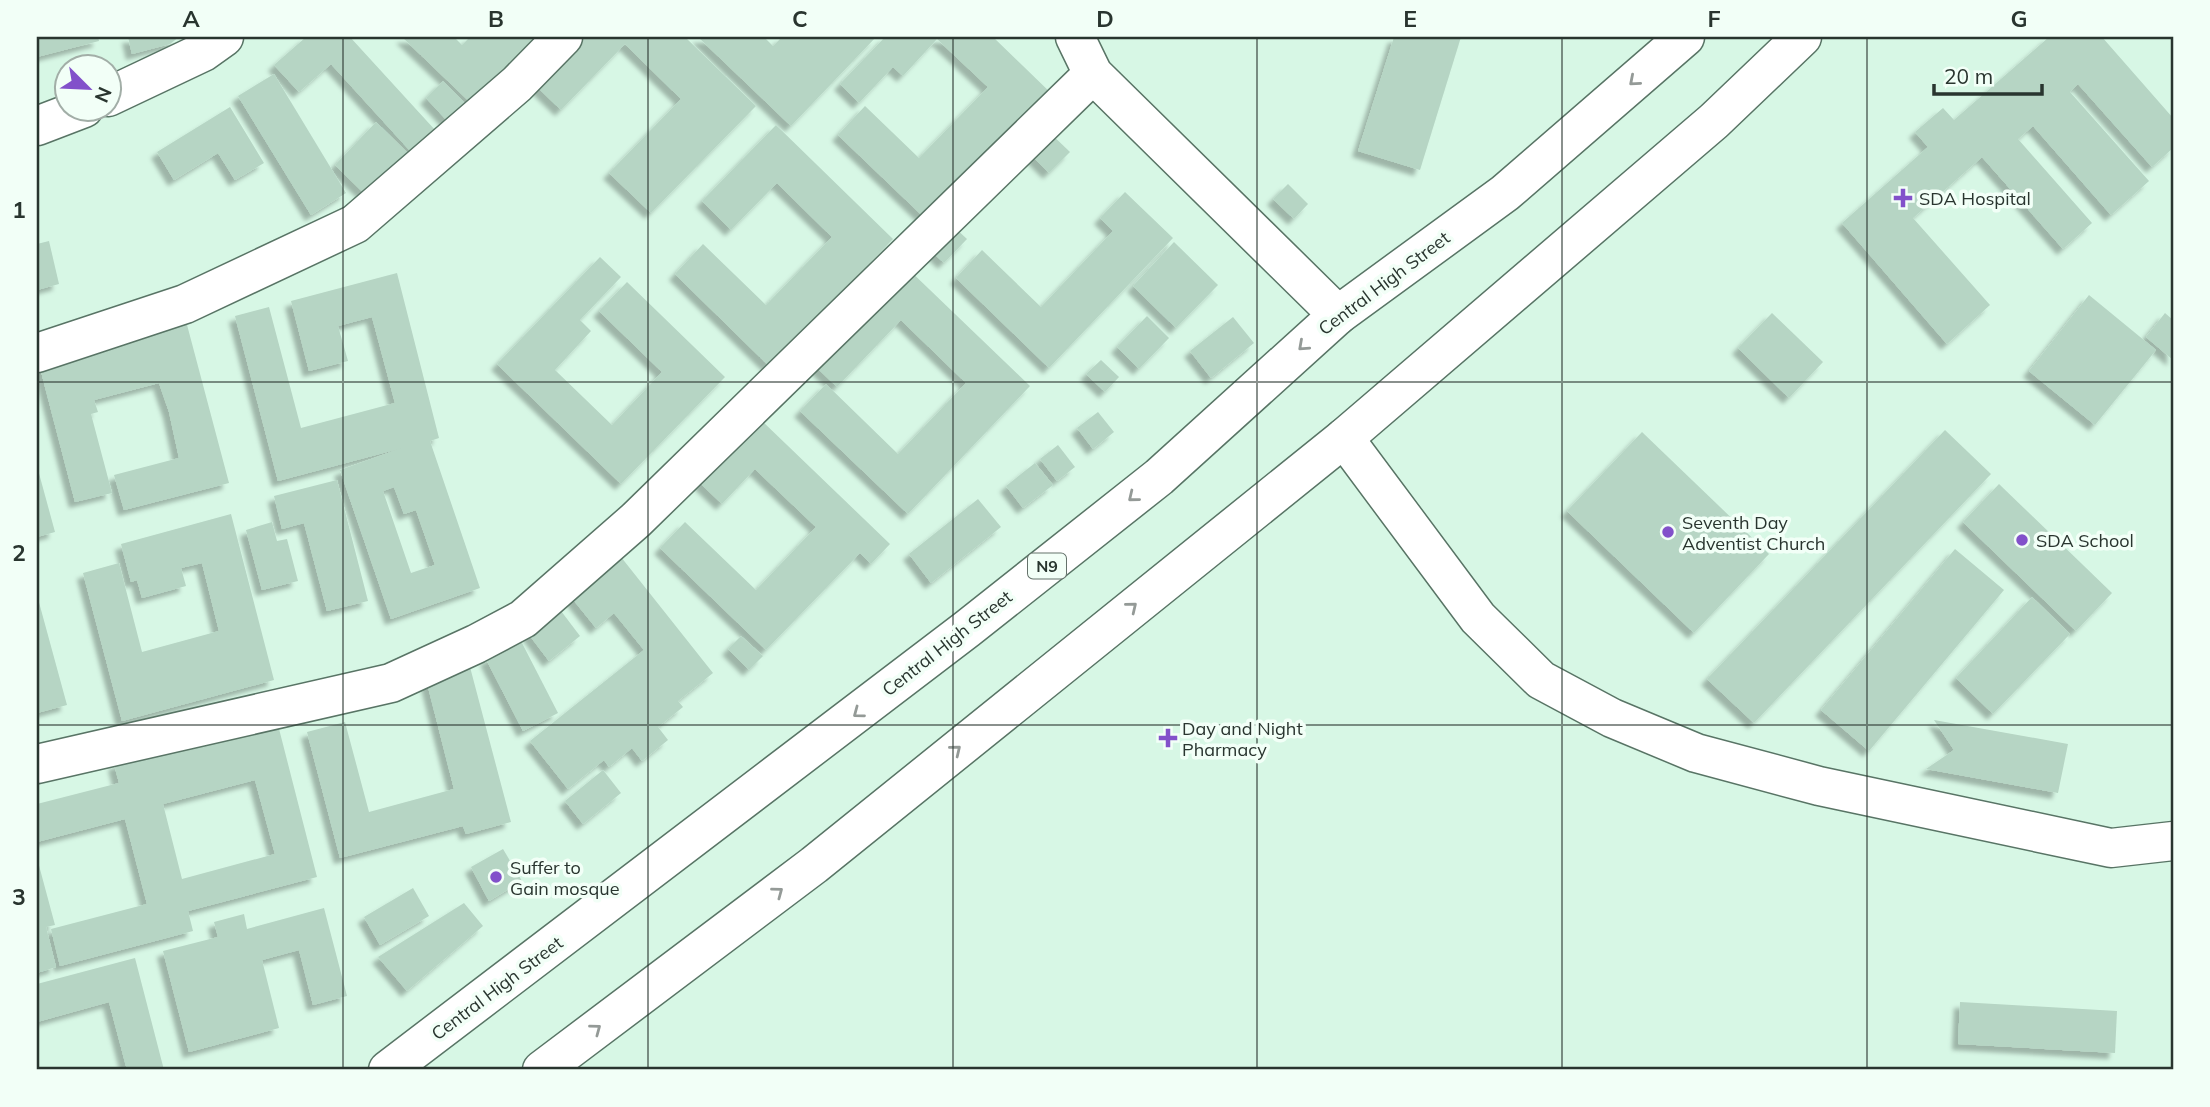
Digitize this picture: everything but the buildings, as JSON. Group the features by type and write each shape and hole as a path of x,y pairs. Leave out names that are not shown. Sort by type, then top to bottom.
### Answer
{"main road":[{"path":"122,90 203,52 224,37"},
{"path":"37,353 185,304 355,224 517,84 563,37"},
{"path":"1075,37 1093,74 1338,315"},
{"name":"Central High Street","path":"388,1070 978,621 1158,477 1338,315 1505,193 1685,37"},
{"path":"542,1070 814,865 1344,438 1714,121 1802,37"},
{"path":"37,764 391,683 523,619 636,520 1093,74"},
{"path":"1344,438 1478,618 1541,680 1612,718 1696,753 1832,789 2110,848 2173,841"}],"place":[{"name":"SDA Hospital","path":"1903,198"},
{"name":"Seventh Day Adventist Church","path":"1668,532"},
{"name":"SDA School","path":"2022,540"},
{"name":"Day and Night Pharmacy","path":"1168,738"},
{"name":"Suffer to Gain mosque","path":"496,877"}]}
